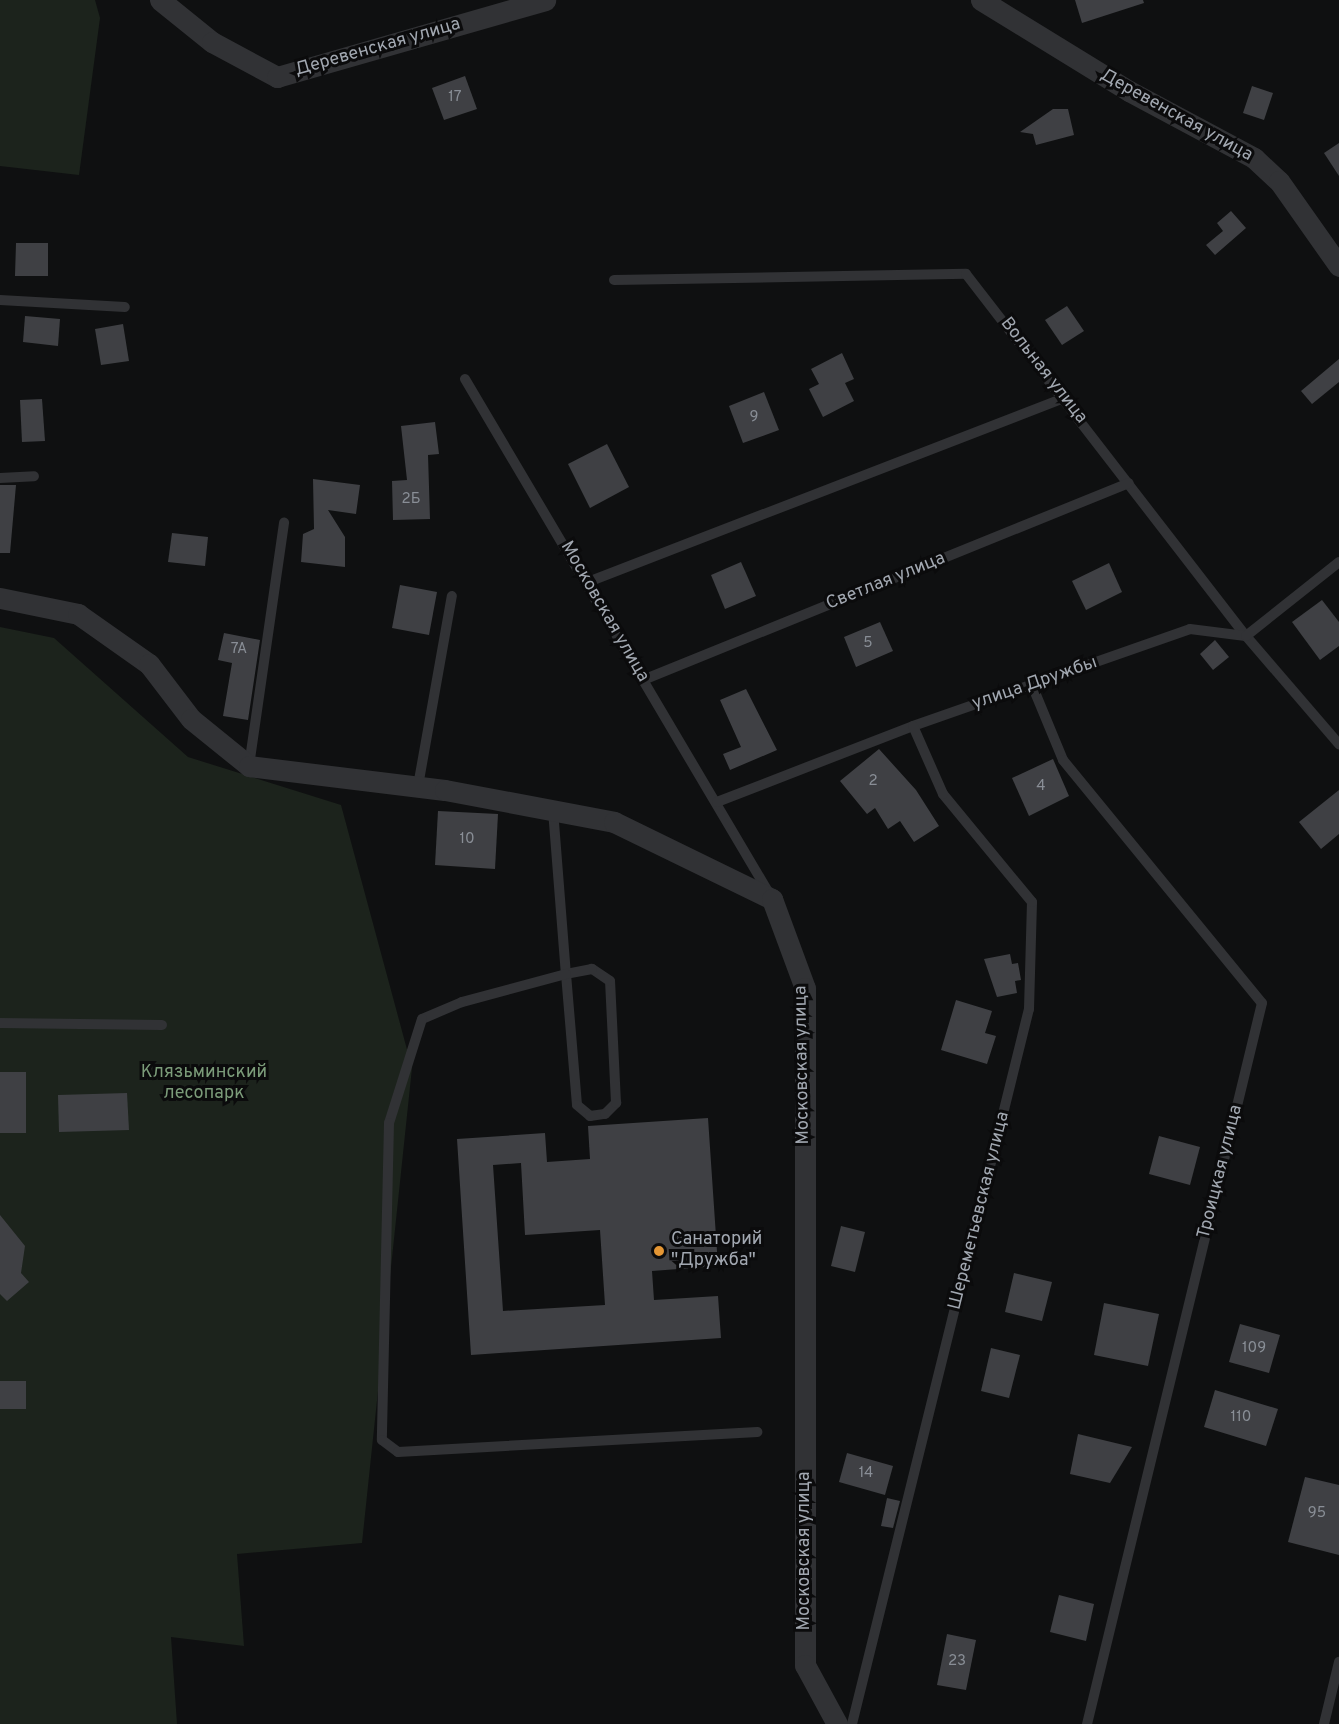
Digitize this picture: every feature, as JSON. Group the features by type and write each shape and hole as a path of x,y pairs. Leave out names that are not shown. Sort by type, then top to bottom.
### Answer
{"street":[{"name":"Деревенская улица","path":"160,0 212,42 277,77 544,0"},
{"name":"Деревенская улица","path":"981,0 1129,91 1254,158 1279,181 1339,266"},
{"path":"0,598 78,614 149,664 191,719 249,766 418,786 614,822 772,899"},
{"name":"Московская улица","path":"772,899 805,988 805,1665 837,1724"}],"lane":[{"name":"Вольная улица","path":"614,280 966,274 1246,636 1339,744"},
{"path":"0,300 125,307"},
{"name":"Московская улица","path":"465,380 588,582 643,681 717,802 772,899"},
{"path":"588,582 1064,398"},
{"path":"0,477 34,476"},
{"name":"Светлая улица","path":"643,681 1129,483"},
{"path":"249,766 284,523"},
{"path":"1246,636 1339,562"},
{"path":"418,786 453,596"},
{"name":"улица Дружбы","path":"717,802 913,726 1190,629 1246,636"},
{"name":"Троицкая улица","path":"1032,685 1063,760 1262,1003 1087,1724"},
{"name":"Шереметьевская улица","path":"852,1724 1029,1009 1032,902 943,794 913,726"},
{"path":"553,810 566,974 577,1105 590,1116 605,1114 616,1103 610,981 592,969 566,974 462,1002 422,1019 389,1123 382,1440 398,1452 757,1432"},
{"path":"0,1023 162,1025"},
{"path":"1324,1724 1339,1662"}],"green space":[{"path":"0,0 95,0 100,18 79,175 0,166"},
{"name":"Клязьминский лесопарк","path":"0,627 54,638 188,757 341,805 412,1068 362,1543 237,1554 244,1646 171,1637 177,1724 0,1724"}],"building":[{"path":"1075,0 1143,0 1144,3 1082,23"},
{"path":"465,76 477,109 444,120 432,88"},
{"path":"1252,86 1273,93 1264,120 1243,113"},
{"path":"1053,109 1068,109 1074,135 1036,145 1033,134 1020,132"},
{"path":"1339,143 1339,176 1324,153"},
{"path":"1231,211 1246,228 1215,255 1206,245 1223,231 1217,223"},
{"path":"16,243 48,243 48,276 15,276"},
{"path":"1067,306 1084,331 1062,345 1045,320"},
{"path":"25,316 60,319 58,346 23,342"},
{"path":"123,324 129,361 101,365 95,329"},
{"path":"842,353 854,379 845,383 854,401 823,417 809,389 819,384 811,369"},
{"path":"1339,359 1339,382 1312,404 1301,391"},
{"path":"764,392 779,430 743,443 729,406"},
{"path":"42,399 45,441 22,442 20,400"},
{"path":"435,422 439,454 428,455 430,519 393,520 392,481 407,480 401,426"},
{"path":"607,444 629,487 590,508 568,464"},
{"path":"313,479 360,485 356,514 328,510 345,537 345,567 301,562 303,534 314,529"},
{"path":"0,485 16,485 10,553 0,553"},
{"path":"172,533 208,537 205,566 168,562"},
{"path":"741,562 756,596 725,609 711,575"},
{"path":"1109,563 1122,592 1086,610 1072,581"},
{"path":"400,585 437,592 429,635 392,628"},
{"path":"1322,600 1339,622 1339,646 1320,660 1292,622"},
{"path":"880,622 893,651 856,667 844,637"},
{"path":"224,633 260,640 248,720 223,716 232,663 218,660"},
{"path":"1215,640 1229,657 1213,670 1200,654"},
{"path":"746,689 777,750 730,770 723,754 741,747 720,700"},
{"path":"879,749 916,790 939,826 914,842 900,821 888,829 875,808 867,814 840,781"},
{"path":"1053,759 1069,796 1029,816 1012,778"},
{"path":"1339,790 1339,834 1321,849 1299,822"},
{"path":"438,811 498,814 495,869 435,865"},
{"path":"1010,954 1012,964 1018,963 1021,980 1015,981 1017,993 997,997 984,959"},
{"path":"956,1000 992,1011 985,1033 996,1036 987,1064 941,1050"},
{"path":"0,1072 26,1072 26,1133 0,1133"},
{"path":"127,1093 129,1130 59,1132 58,1095"},
{"name":"Санаторий \"Дружба\"","path":"708,1118 718,1266 652,1271 654,1300 718,1296 721,1338 471,1355 457,1139 545,1133 547,1162 590,1159 588,1126","holes":["521,1163 525,1235 600,1230 605,1305 503,1311 493,1165"]},
{"path":"1159,1136 1200,1147 1190,1185 1149,1174"},
{"path":"0,1215 25,1246 21,1273 29,1282 7,1301 0,1294"},
{"path":"841,1226 865,1232 855,1272 831,1266"},
{"path":"1014,1273 1052,1282 1042,1321 1005,1312"},
{"path":"1104,1303 1159,1314 1148,1366 1094,1355"},
{"path":"1240,1324 1280,1335 1269,1373 1229,1362"},
{"path":"991,1348 1020,1355 1009,1398 981,1391"},
{"path":"0,1381 26,1381 26,1409 0,1409"},
{"path":"1215,1390 1278,1409 1266,1446 1204,1427"},
{"path":"1078,1434 1132,1447 1110,1483 1070,1474"},
{"path":"847,1453 893,1466 885,1495 839,1482"},
{"path":"1305,1477 1339,1485 1339,1555 1288,1542"},
{"path":"887,1498 900,1501 893,1528 881,1526"},
{"path":"1059,1595 1094,1604 1086,1641 1050,1632"},
{"path":"947,1634 976,1640 966,1690 937,1685"}],"place":[{"name":"Санаторий \"Дружба\"","path":"659,1251"}]}
